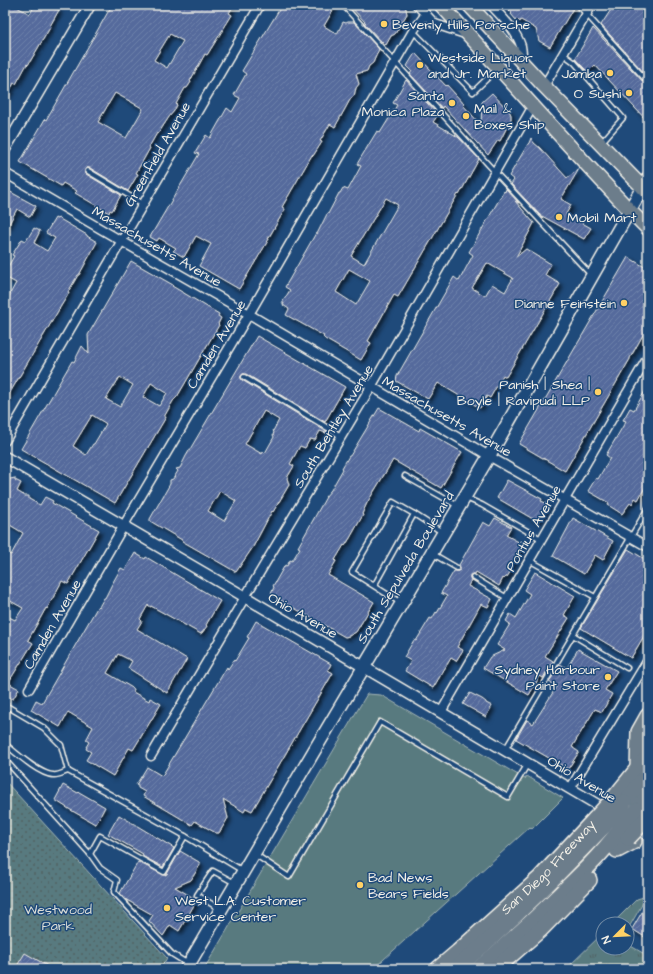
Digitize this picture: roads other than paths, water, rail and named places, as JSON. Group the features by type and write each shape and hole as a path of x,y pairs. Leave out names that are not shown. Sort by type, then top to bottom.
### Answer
{"highway":[{"path":"643,771 639,732 648,716"},
{"name":"San Diego Freeway","path":"438,969 540,878 566,851 616,831 634,809 648,756"},
{"path":"634,809 648,796"},
{"name":"San Diego Freeway","path":"495,969 571,899 617,850 616,831 634,809"},
{"path":"478,969 535,919 577,878 610,843 616,831"},
{"path":"455,969 543,890 616,831 648,831"}],"main road":[{"path":"441,5 648,229"},
{"path":"469,5 544,86 600,143 646,186"},
{"name":"South Sepulveda Boulevard","path":"187,967 402,603 630,210 646,186"}],"street":[{"path":"5,149 90,5"},
{"name":"Greenfield Avenue","path":"5,441 260,5"},
{"path":"417,5 435,24 470,35"},
{"path":"491,5 516,35 521,47 523,63"},
{"path":"544,86 592,5"},
{"name":"Camden Avenue","path":"29,689 413,31 426,14"},
{"name":"South Bentley Avenue","path":"151,756 372,387 533,106"},
{"name":"Massachusetts Avenue","path":"5,173 249,314 488,456 648,547"},
{"name":"Pontius Avenue","path":"441,712 648,357"},
{"name":"Ohio Avenue","path":"5,457 648,835"},
{"path":"570,789 648,660"}],"lane":[{"path":"343,5 592,276"},
{"path":"578,5 648,82"},
{"path":"413,31 473,92 499,68"},
{"path":"563,54 574,62 623,118 600,143"},
{"path":"88,171 143,204"},
{"path":"244,377 342,436"},
{"path":"405,476 461,502 482,505 541,539"},
{"path":"402,603 352,572 393,502 443,532"},
{"path":"505,750 648,508"},
{"path":"374,586 414,514"},
{"path":"431,553 457,568"},
{"path":"529,560 595,597"},
{"path":"473,577 507,598"},
{"path":"573,635 627,668"},
{"path":"5,705 44,728 61,745 68,771 185,836 243,871"},
{"path":"254,854 289,877 380,722 508,797 528,764"},
{"path":"5,744 43,772 54,776 68,771"},
{"path":"5,749 8,762 90,854 100,868 117,880 114,892 172,954 187,967"},
{"path":"90,854 100,836 164,872 185,836"},
{"path":"221,909 197,895 213,871 236,884"}],"place":[{"name":"Beverly Hills Porsche","path":"384,24"},
{"name":"Westside Liquor and Jr. Market","path":"420,65"},
{"name":"Jamba","path":"610,73"},
{"name":"O Sushi","path":"629,93"},
{"name":"Santa Monica Plaza","path":"452,103"},
{"name":"Mail & Boxes Ship","path":"466,116"},
{"name":"Mobil Mart","path":"559,217"},
{"name":"Dianne Feinstein","path":"624,303"},
{"name":"Panish | Shea | Boyle | Ravipudi LLP","path":"598,392"},
{"name":"Sydney Harbour Paint Store","path":"608,677"},
{"name":"Bad News Bears Fields","path":"360,885"},
{"name":"West L.A. Customer Service Center","path":"167,908"}],"park label":[{"name":"Westwood Park","path":"58,918"}]}
